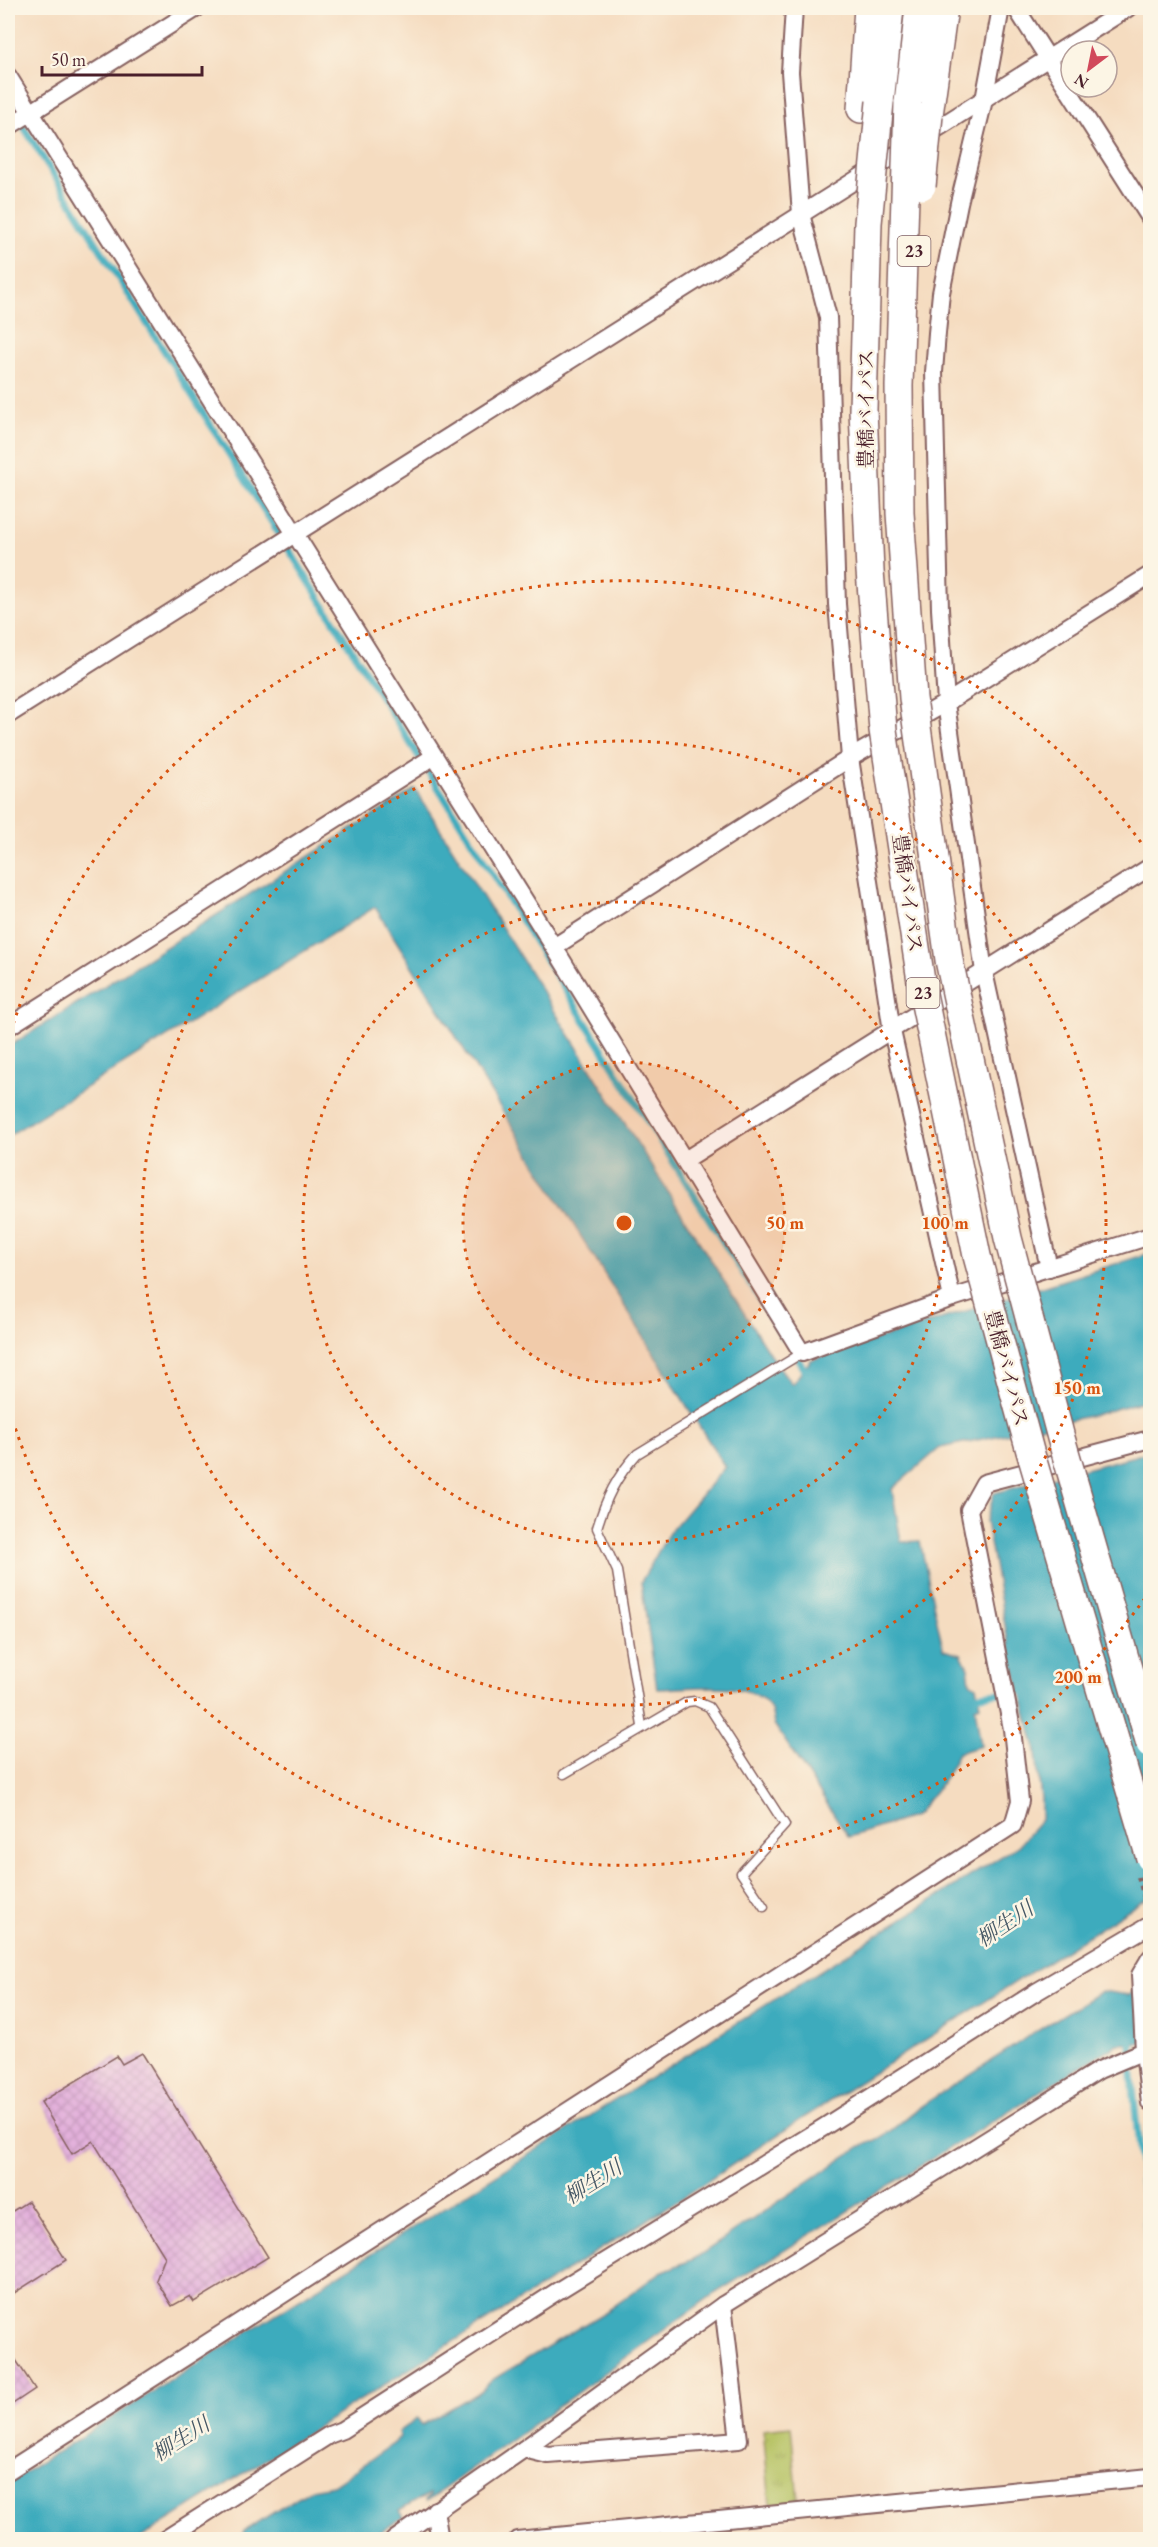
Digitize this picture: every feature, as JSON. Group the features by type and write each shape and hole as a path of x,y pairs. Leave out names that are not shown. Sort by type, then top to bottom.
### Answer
{"highway":[{"name":"23","path":"868,8 871,105"},
{"name":"豊橋バイパス","path":"890,8 871,105 871,192 863,410 870,571 883,730 923,994 977,1256 1030,1451 1150,1858"},
{"name":"豊橋バイパス","path":"919,8 919,110 899,386 900,513 913,698 949,960 1008,1238 1061,1438 1150,1744"},
{"name":"23","path":"919,110 944,8"}],"street":[{"path":"8,127 197,8"},
{"path":"794,8 790,72 801,214 828,317 837,604 850,758 892,1031 952,1298"},
{"path":"1001,8 984,100 941,292 934,372 939,574 946,703 984,972 1049,1268"},
{"path":"1016,8 1150,218"},
{"path":"8,715 1128,8"},
{"path":"8,76 554,947 801,1353 952,1298 1150,1236"},
{"path":"554,947 850,758 946,703 1150,575"},
{"path":"8,1027 433,757"},
{"path":"685,1160 1150,867"},
{"path":"8,2471 1013,1826 1020,1801 1008,1707 969,1510 984,1482 1150,1439"},
{"path":"164,2540 1036,1992 1150,1925"},
{"path":"1150,1958 1140,1975 1150,2103"},
{"path":"394,2540 524,2450 723,2305 1079,2082 1119,2061 1146,2052"},
{"path":"524,2450 548,2455 739,2440 723,2305"},
{"path":"518,2540 1150,2477"},
{"path":"435,2510 440,2540"}],"lane":[{"path":"642,1726 617,1571 597,1528 604,1504 620,1473 637,1454 801,1353"},
{"path":"564,1774 642,1726 687,1702 702,1702 714,1713 785,1825 741,1873 764,1907"}],"green space":[{"path":"791,2426 798,2501 770,2504 763,2429"}],"water":[{"path":"415,789 771,1356 792,1384 811,1360 1150,1253 1150,1399 1094,1415 940,1448 892,1489 901,1542 920,1541 943,1649 961,1654 968,1668 970,1682 976,1686 980,1705 975,1707 981,1746 958,1753 945,1778 915,1816 849,1837 774,1724 770,1708 760,1697 734,1688 657,1689 641,1582 669,1533 725,1467 375,907 8,1136 8,1047"},
{"name":"柳生川","path":"1150,1452 1150,1896 682,2198 139,2539 8,2540 8,2483 1018,1846 1041,1820 1041,1799 1035,1744 1011,1658 986,1521 994,1493"},
{"path":"1150,1976 1150,2043 1117,2044 714,2294 427,2501 430,2493 399,2511 403,2517 371,2539 239,2540 244,2531 311,2489 333,2485 393,2444 400,2438 398,2432 417,2418 422,2425 481,2391 492,2380 610,2309 661,2272 694,2259 1057,2018 1102,1991 1129,1995"}],"building":[{"path":"142,2053 268,2257 194,2302 190,2296 172,2306 156,2280 165,2257 93,2141 72,2154 41,2102 117,2056 122,2064"},
{"path":"28,2201 66,2260 8,2297 8,2214"},
{"path":"8,2348 35,2389 8,2407"}],"waterway":[{"path":"8,102 783,1337"},
{"path":"794,1354 808,1374"},
{"path":"971,1696 1028,1690"},
{"path":"1131,2035 1131,2066 1150,2266"}]}
